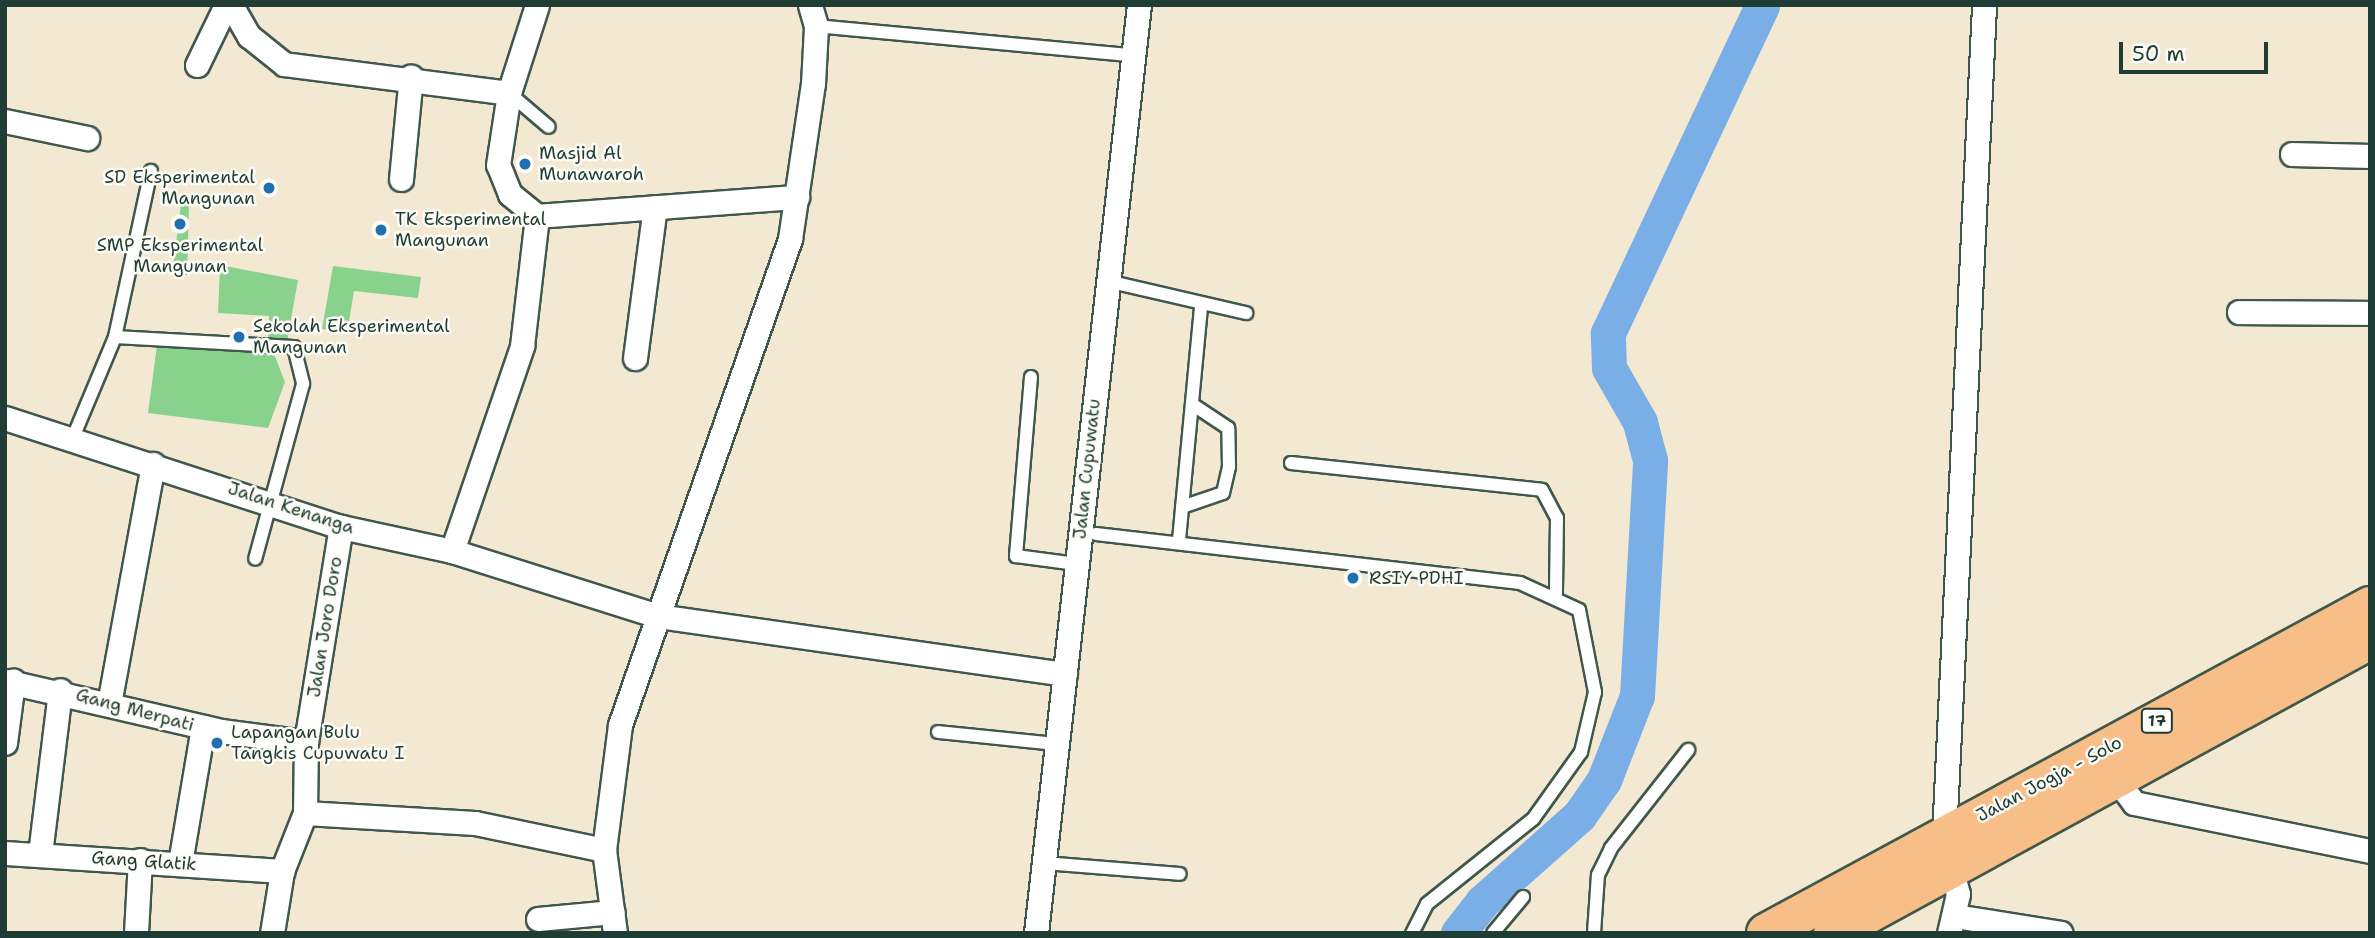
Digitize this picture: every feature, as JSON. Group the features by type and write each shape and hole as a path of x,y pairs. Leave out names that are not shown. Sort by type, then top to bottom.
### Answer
{"highway":[{"name":"Jalan Jogja - Solo","path":"1766,933 1847,912 2370,606"},
{"name":"Jalan Jogja - Solo","path":"1947,852 2116,779 2370,640"}],"street":[{"path":"197,65 228,5 248,36 284,64 411,76 509,93"},
{"path":"537,5 509,93 500,180 537,216 797,197"},
{"name":"Jalan Cupuwatu","path":"1036,933 1131,55 1139,5"},
{"path":"1984,5 1947,852 1958,894 1952,925 2061,933"},
{"path":"538,919 614,923 604,850 620,725 753,360 797,197 813,16"},
{"path":"401,179 411,76"},
{"path":"5,121 87,138"},
{"path":"2292,154 2370,156"},
{"path":"635,358 655,207"},
{"path":"452,551 522,346 537,216"},
{"path":"2239,312 2370,313"},
{"name":"Jalan Kenanga","path":"5,418 267,499 341,527 452,551 658,616 1065,674"},
{"path":"109,704 153,464"},
{"name":"Jalan Joro Doro","path":"272,933 282,872 305,813 306,742 341,527"},
{"path":"5,743 9,681"},
{"name":"Gang Merpati","path":"9,681 60,690 202,727 306,742"},
{"path":"40,854 60,690"},
{"path":"180,863 202,727"},
{"path":"2116,779 2134,803 2370,851"},
{"path":"305,813 475,823 604,850"},
{"name":"Gang Glatik","path":"5,853 140,860 282,872"},
{"path":"136,933 140,860"}],"lane":[{"path":"813,16 1131,55"},
{"path":"509,93 549,127"},
{"path":"72,440 116,337 151,171"},
{"path":"1107,281 1201,307 1246,313"},
{"path":"1179,540 1201,307"},
{"path":"116,337 294,347 303,384 267,499 256,559"},
{"path":"1031,377 1016,556 1076,564"},
{"path":"1182,508 1223,493 1229,467 1228,428 1192,404"},
{"path":"1291,463 1542,490 1558,518 1556,594"},
{"path":"1096,534 1179,540 1507,581 1556,594 1579,610 1589,642 1595,692 1581,752 1533,819 1427,904 1412,933"},
{"path":"939,732 1057,744"},
{"path":"1594,933 1598,875 1611,848 1688,750"},
{"path":"1044,863 1180,874"},
{"path":"1493,933 1523,897"}],"green space":[{"path":"181,204 189,205 187,275 172,274"},
{"path":"220,265 298,280 287,342 268,341 269,316 218,313"},
{"path":"333,266 421,277 418,298 354,291 347,333 322,329"},
{"path":"157,345 272,349 285,382 268,428 148,413"}],"waterway":[{"path":"1458,933 1482,902 1579,816 1604,780 1637,696 1650,460 1640,422 1609,368 1608,333 1762,5"}],"place":[{"name":"Masjid Al Munawaroh","path":"525,164"},
{"name":"SD Eksperimental Mangunan","path":"269,188"},
{"name":"SMP Eksperimental Mangunan","path":"180,224"},
{"name":"TK Eksperimental Mangunan","path":"381,230"},
{"name":"Sekolah Eksperimental Mangunan","path":"239,337"},
{"name":"RSIY PDHI","path":"1353,578"},
{"name":"Lapangan Bulu Tangkis Cupuwatu I","path":"217,743"}]}
